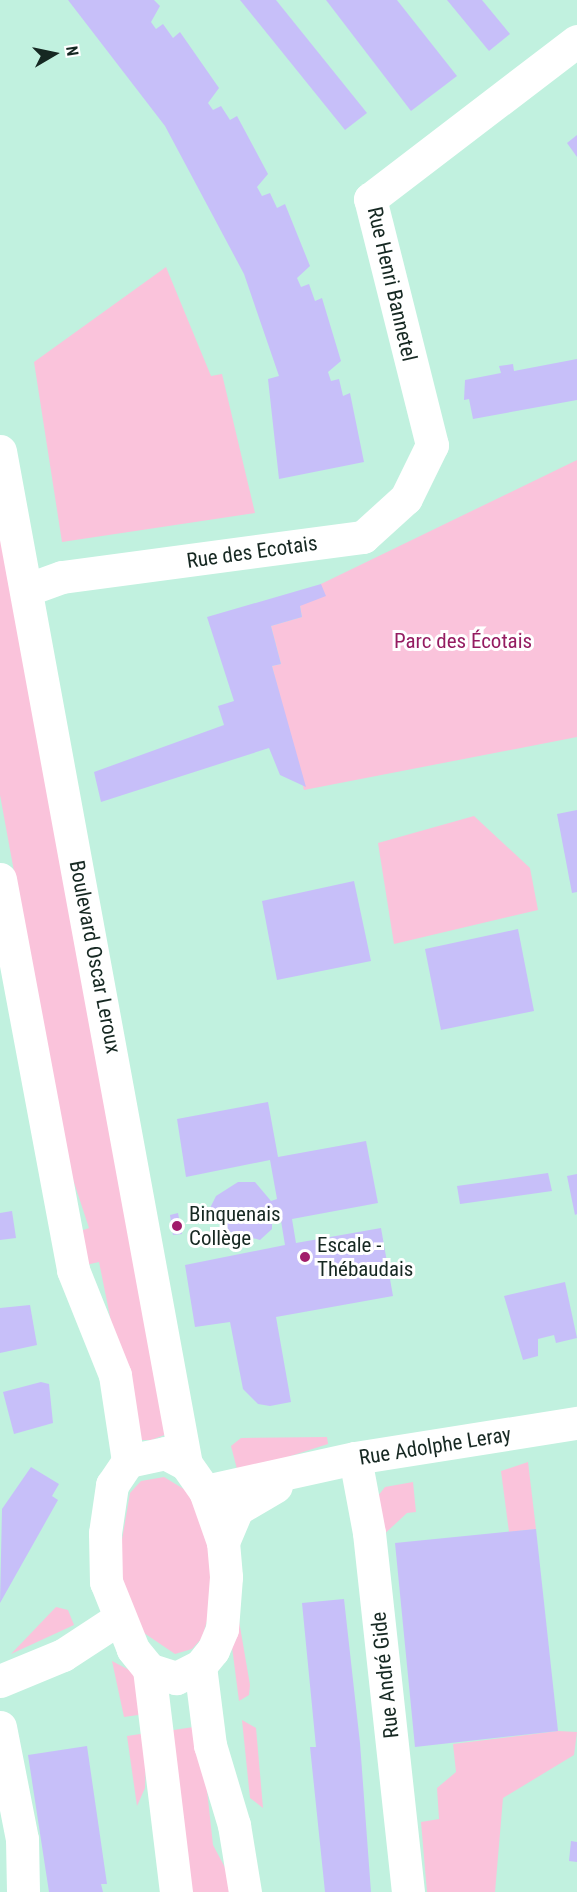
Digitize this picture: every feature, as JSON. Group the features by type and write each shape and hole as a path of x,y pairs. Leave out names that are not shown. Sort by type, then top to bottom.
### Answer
{"main road":[{"name":"Rue Henri Bannetel","path":"432,445 370,199 577,41"},
{"name":"Rue des Ecotais","path":"26,590 62,577 363,537 406,498 432,445"},
{"name":"Boulevard Oscar Leroux","path":"0,451 186,1464"},
{"path":"0,879 73,1270 115,1375 128,1461 112,1485 105,1533 106,1582 118,1619 149,1670 176,1892"},
{"name":"Rue Adolphe Leray","path":"206,1491 355,1458 577,1424"},
{"path":"128,1461 165,1453 186,1464 206,1491 222,1542 222,1629 200,1666 176,1678 149,1670"},
{"name":"Rue André Gide","path":"355,1458 369,1533 408,1892"},
{"name":"Rue Adolphe Leray","path":"222,1542 237,1509 295,1473"},
{"path":"0,1681 63,1655 118,1619"},
{"path":"200,1666 210,1745 234,1826 245,1892"},
{"path":"0,1727 22,1839 23,1892"}],"green space":[{"path":"166,267 211,376 222,374 255,513 62,542 34,362"},
{"name":"Parc des Écotais","path":"577,460 577,737 304,790 272,666 281,664 271,626 302,617 300,606 321,584"},
{"path":"0,495 170,1433 151,1440 135,1440 99,1262 81,1266 75,1233 89,1228 67,1161 0,795"},
{"path":"474,816 530,868 538,910 394,944 378,843"},
{"path":"327,1437 328,1444 238,1473 231,1446 241,1438"},
{"path":"528,1462 536,1529 509,1532 501,1471"},
{"path":"164,1477 187,1491 207,1529 213,1600 202,1638 192,1649 175,1654 144,1633 129,1609 118,1563 130,1493 141,1481"},
{"path":"413,1482 416,1512 407,1513 379,1539 374,1501 385,1487"},
{"path":"56,1607 68,1610 74,1625 11,1654"},
{"path":"238,1615 250,1685 249,1695 239,1701 232,1647"},
{"path":"112,1661 135,1673 145,1714 124,1717"},
{"path":"242,1720 256,1728 263,1808 250,1798"},
{"path":"200,1726 213,1845 238,1892 185,1892 167,1731"},
{"path":"558,1731 577,1732 574,1755 503,1798 495,1892 427,1892 421,1822 439,1819 437,1788 456,1772 453,1744"},
{"path":"147,1733 145,1788 137,1806 127,1736"}],"building":[{"path":"68,0 154,0 160,6 151,22 156,29 163,24 173,38 180,32 219,88 208,103 213,110 221,106 230,120 237,116 268,174 257,187 262,196 270,193 277,208 285,204 310,266 297,278 301,287 309,284 315,301 322,298 341,361 328,372 331,381 339,379 343,396 350,393 364,462 279,479 268,379 279,376 244,274 165,126"},
{"path":"240,0 276,0 367,113 345,130"},
{"path":"326,0 397,0 457,76 411,111"},
{"path":"447,0 482,0 510,34 489,51"},
{"path":"577,135 577,157 567,143"},
{"path":"577,359 577,400 473,419 469,399 464,400 465,380 501,373 499,366 513,364 514,371"},
{"path":"321,584 326,596 300,606 302,617 271,626 281,664 272,666 306,787 280,775 269,748 101,802 94,772 224,725 218,706 234,701 207,617"},
{"path":"577,810 577,892 572,893 557,814"},
{"path":"354,881 371,961 277,980 262,901"},
{"path":"518,929 534,1011 441,1030 425,949"},
{"name":"Escale - Thébaudais","path":"268,1102 278,1157 366,1141 378,1203 292,1219 296,1243 381,1228 393,1296 276,1317 291,1402 270,1406 258,1404 243,1389 230,1322 195,1327 185,1265 285,1245 279,1209 272,1210 272,1229 260,1240 224,1230 209,1210 216,1196 238,1182 255,1182 271,1201 277,1199 270,1160 186,1177 177,1119"},
{"path":"548,1173 552,1191 460,1204 457,1186"},
{"path":"577,1174 577,1214 575,1215 567,1176"},
{"path":"12,1211 16,1238 0,1240 0,1213"},
{"path":"178,1213 182,1234 173,1235 170,1215"},
{"path":"565,1282 577,1338 556,1343 554,1335 538,1339 538,1356 523,1360 504,1296"},
{"path":"30,1305 37,1345 0,1353 0,1308"},
{"path":"41,1382 49,1384 53,1423 14,1434 3,1392"},
{"path":"31,1467 59,1484 52,1496 58,1500 0,1603 2,1509"},
{"path":"536,1529 558,1731 415,1747 395,1543"},
{"path":"344,1599 360,1743 371,1892 325,1892 310,1747 316,1747 302,1603"},
{"path":"87,1746 107,1884 101,1884 103,1892 49,1892 28,1755"},
{"path":"571,1841 577,1842 577,1862 569,1861"}],"place":[{"name":"Binquenais Collège","path":"177,1226"},
{"name":"Escale - Thébaudais","path":"305,1257"}]}
